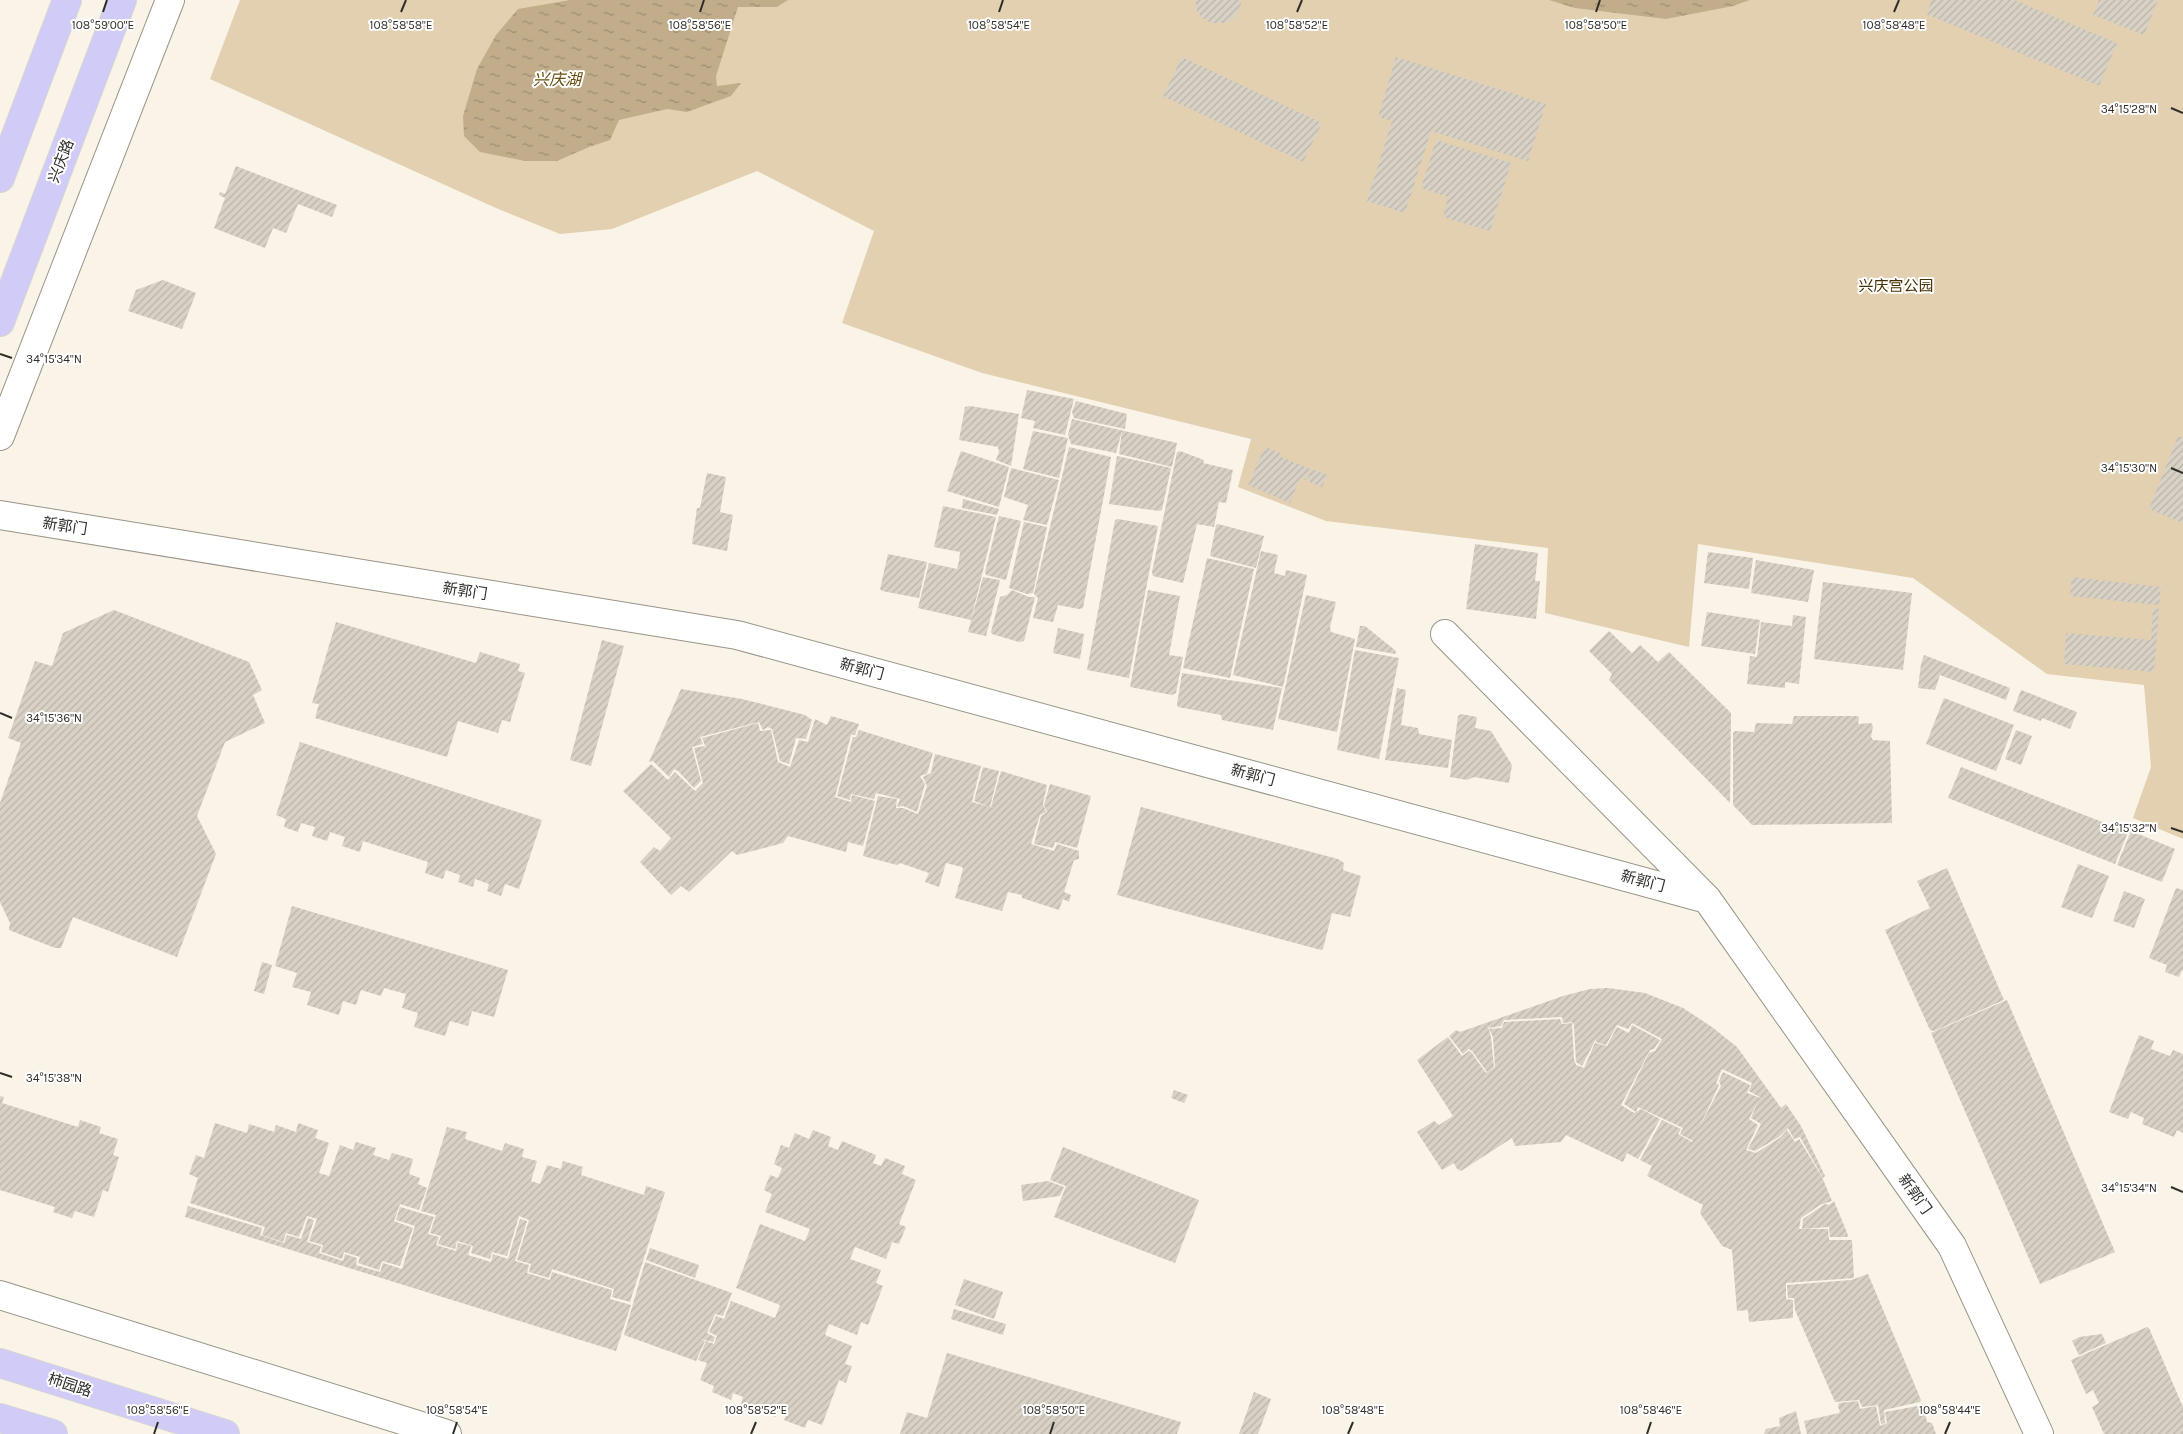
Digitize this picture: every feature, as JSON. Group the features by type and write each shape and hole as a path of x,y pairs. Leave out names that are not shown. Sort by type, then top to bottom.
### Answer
{"main road":[{"path":"0,178 68,0"},
{"name":"兴庆路","path":"0,322 122,0"},
{"name":"柿园路","path":"0,1363 225,1434"},
{"path":"0,1418 53,1434"}],"street":[{"path":"0,436 170,0"},
{"name":"新郭门","path":"0,515 738,635 1707,899"},
{"name":"新郭门","path":"1445,634 1707,899 1952,1246 2039,1434"},
{"path":"0,1294 447,1434"}],"green space":[{"name":"兴庆宫公园","path":"240,0 2183,0 2183,839 2133,818 2151,767 2144,685 2047,674 1913,578 1698,544 1689,647 1545,613 1548,548 1326,521 1238,487 1251,439 982,373 842,323 874,231 757,171 612,229 560,234 496,208 210,79"}],"water":[{"name":"兴庆湖","path":"570,0 788,0 777,7 738,7 716,76 717,86 741,83 731,96 687,112 667,109 619,120 610,140 557,161 525,161 480,152 464,136 463,116 477,69 496,35 518,9"},
{"path":"1549,0 1750,0 1733,6 1666,19 1575,8"}],"building":[{"path":"1195,0 1240,0 1241,5 1234,17 1225,23 1211,23 1201,17 1197,11"},
{"path":"1932,0 2014,0 2117,43 2099,86 1926,14"},
{"path":"2099,0 2158,0 2144,35 2093,15"},
{"path":"1182,57 1322,123 1303,162 1163,96"},
{"path":"1396,57 1546,104 1528,161 1431,131 1405,213 1367,201 1392,121 1378,117"},
{"path":"1436,140 1511,163 1490,231 1443,217 1448,197 1421,188"},
{"path":"236,166 337,205 332,217 298,204 286,233 273,228 265,248 214,228 225,198 219,195 220,192 225,194"},
{"path":"163,280 196,293 182,329 128,311 136,290"},
{"path":"1027,390 1074,399 1065,435 1033,428 1035,421 1021,418"},
{"path":"1076,401 1127,414 1125,429 1074,418 1072,412"},
{"path":"970,406 1019,414 1011,466 996,460 999,452 998,447 959,440 965,407"},
{"path":"1072,419 1177,443 1172,467 1119,454 1122,431 1116,453 1071,444 1068,435"},
{"path":"1033,431 1068,438 1059,478 1023,469"},
{"path":"2178,436 2183,438 2183,523 2149,509"},
{"path":"1069,447 1111,457 1083,608 1058,605 1053,622 1033,618 1038,598 1034,594"},
{"path":"1265,447 1280,453 1279,456 1310,469 1305,480 1300,478 1290,503 1248,485"},
{"path":"961,451 1009,467 999,507 947,491"},
{"path":"1180,451 1204,460 1203,463 1233,470 1226,503 1219,502 1214,527 1197,524 1183,583 1153,576 1152,572 1177,452"},
{"path":"1117,456 1171,468 1162,510 1109,504"},
{"path":"1011,468 1059,480 1047,525 1023,520 1028,505 1004,497"},
{"path":"1311,469 1327,475 1322,487 1307,481"},
{"path":"707,473 726,477 720,512 733,515 727,551 692,544 697,508 700,508"},
{"path":"963,499 999,509 997,515 962,508"},
{"path":"943,506 996,517 971,620 918,608 929,563 957,569 959,561 960,552 934,547"},
{"path":"999,516 1021,521 1006,580 986,575 985,572"},
{"path":"1115,520 1158,526 1129,678 1087,670"},
{"path":"1024,522 1047,527 1033,593 1027,594 1009,588"},
{"path":"1216,525 1264,536 1256,568 1210,556"},
{"path":"1475,544 1538,553 1535,581 1540,581 1536,619 1466,609"},
{"path":"1261,551 1278,555 1274,573 1285,576 1286,570 1307,575 1283,687 1233,675"},
{"path":"1708,552 1753,558 1749,589 1704,583"},
{"path":"888,554 927,562 919,598 880,589"},
{"path":"1207,558 1254,569 1230,678 1183,668"},
{"path":"1756,560 1814,570 1808,602 1751,593"},
{"path":"983,577 1000,580 986,636 968,632"},
{"path":"2072,577 2161,587 2159,605 2070,596"},
{"path":"1823,582 1912,593 1903,670 1814,659"},
{"path":"1012,590 1029,597 1035,597 1024,641 1019,642 992,634 991,632 1000,597 1007,595"},
{"path":"1148,590 1180,596 1169,655 1183,657 1176,693 1172,695 1130,687"},
{"path":"1306,595 1336,602 1330,627 1331,632 1355,639 1337,732 1278,719"},
{"path":"2153,608 2159,609 2154,672 2064,664 2066,633 2151,640"},
{"path":"114,610 249,662 262,690 253,695 265,723 225,742 197,816 216,854 177,957 73,917 61,948 55,948 9,930 10,923 0,902 0,803 21,743 8,738 35,661 52,666 63,633"},
{"path":"1707,612 1760,620 1755,654 1701,646"},
{"path":"1793,615 1806,617 1799,684 1785,682 1785,688 1747,684 1750,656 1757,657 1761,622 1792,626"},
{"path":"336,622 476,663 480,652 520,664 518,671 525,673 510,722 502,720 498,733 458,721 447,757 315,718 319,704 312,703"},
{"path":"1360,626 1365,626 1396,651 1395,654 1356,647"},
{"path":"1058,628 1084,634 1080,659 1053,653"},
{"path":"1609,631 1632,653 1640,645 1658,662 1669,652 1731,713 1730,803 1609,680 1612,674 1589,651"},
{"path":"602,640 624,646 591,766 570,760"},
{"path":"1355,650 1399,658 1379,759 1337,750"},
{"path":"1924,655 2010,688 2006,700 1940,675 1935,690 1918,688"},
{"path":"1182,673 1282,688 1273,730 1222,720 1221,715 1178,707"},
{"path":"1397,688 1406,690 1401,725 1418,728 1419,734 1452,740 1448,768 1385,760"},
{"path":"681,689 742,699 805,715 812,720 806,739 796,738 789,764 780,761 772,729 768,727 763,730 759,722 700,737 703,744 692,747 701,781 694,788 678,771 674,769 669,777 653,761 649,762"},
{"path":"2021,690 2077,712 2070,729 2042,718 2041,721 2013,711"},
{"path":"1944,698 2014,725 1996,771 1926,744"},
{"path":"1461,714 1477,717 1475,728 1491,731 1512,765 1509,783 1474,777 1467,780 1450,777 1458,716"},
{"path":"831,716 859,724 855,735 851,735 835,797 851,802 852,795 875,801 863,846 848,842 846,852 788,836 783,843 737,855 732,851 689,892 681,886 671,895 640,862 654,847 660,851 671,838 623,791 651,764 668,780 675,772 695,791 703,783 694,748 704,746 706,748 702,738 758,723 760,731 771,730 778,762 790,767 799,740 808,742 815,719 827,725"},
{"path":"1794,716 1856,716 1859,717 1858,724 1871,723 1873,726 1871,737 1873,740 1890,741 1892,823 1752,825 1733,805 1733,733 1735,731 1754,732 1756,723 1792,724"},
{"path":"859,730 933,753 927,774 920,776 925,784 917,812 903,806 897,807 900,799 876,793 874,799 851,794 850,800 837,796 853,737 856,737"},
{"path":"2016,730 2032,736 2021,765 2005,759"},
{"path":"300,742 542,820 519,889 505,884 501,896 487,891 489,884 475,879 473,887 458,882 460,875 446,870 443,879 425,873 428,862 363,841 360,852 342,846 345,837 330,832 327,841 312,836 315,827 301,823 298,832 284,827 286,819 276,815"},
{"path":"935,754 981,766 972,802 994,808 991,807 1001,771 1047,785 1043,804 1046,812 1040,815 1031,844 1054,851 1057,844 1079,851 1079,859 1074,860 1064,892 1071,895 1069,902 1063,899 1059,910 1022,898 1022,895 1008,892 1002,911 955,898 962,867 946,863 939,887 925,882 929,873 900,863 897,865 863,856 878,796 897,799 896,808 903,808 918,814 927,786 923,777 931,773"},
{"path":"983,767 999,771 990,807 974,801"},
{"path":"1961,767 2128,832 2115,864 1948,798"},
{"path":"1050,784 1091,796 1077,848 1055,842 1053,848 1034,844 1041,816 1047,812 1044,805"},
{"path":"1141,807 1338,859 1344,863 1343,870 1361,876 1350,917 1332,913 1323,949 1321,950 1117,895"},
{"path":"2131,831 2175,849 2162,882 2117,865"},
{"path":"2078,864 2109,876 2092,918 2061,907"},
{"path":"1947,868 2004,1000 1934,1031 1930,1030 1885,930 1930,908 1917,881"},
{"path":"2176,888 2183,890 2183,971 2179,977 2165,972 2167,965 2149,958"},
{"path":"2124,891 2145,899 2134,928 2113,921"},
{"path":"292,906 508,970 494,1017 472,1011 468,1026 450,1021 445,1036 414,1027 418,1013 402,1008 406,994 384,988 381,996 361,990 356,1005 343,1001 339,1015 307,1005 311,992 292,987 297,973 275,966"},
{"path":"262,962 272,965 264,994 254,991"},
{"path":"1608,988 1645,993 1683,1008 1712,1027 1737,1047 1781,1108 1786,1104 1801,1126 1825,1176 1823,1178 1800,1137 1794,1139 1788,1128 1779,1137 1755,1151 1748,1149 1761,1124 1751,1118 1758,1101 1749,1119 1758,1125 1746,1150 1756,1153 1781,1137 1787,1130 1795,1142 1799,1139 1822,1177 1832,1201 1820,1205 1801,1218 1799,1229 1828,1229 1829,1240 1852,1240 1854,1278 1786,1283 1786,1299 1793,1300 1793,1318 1749,1322 1748,1310 1737,1311 1732,1250 1722,1246 1700,1213 1703,1205 1647,1176 1652,1166 1640,1160 1662,1120 1681,1129 1678,1134 1693,1141 1680,1134 1683,1128 1638,1107 1636,1112 1624,1104 1649,1053 1655,1051 1662,1039 1632,1023 1628,1029 1617,1025 1606,1045 1596,1042 1596,1039 1582,1066 1576,1062 1574,1025 1572,1022 1563,1023 1562,1017 1504,1020 1501,1026 1489,1028 1487,1024 1491,1037 1494,1067 1487,1072 1472,1051 1469,1049 1463,1054 1449,1036 1456,1030 1460,1032 1563,996 1590,989","holes":["1722,1069 1752,1083 1749,1091 1763,1099 1747,1093 1750,1085 1723,1072 1719,1081 1721,1086 1699,1128 1719,1085 1716,1083"]},
{"path":"2007,1000 2115,1252 2040,1284 1931,1033"},
{"path":"1560,1019 1562,1024 1572,1023 1574,1059 1576,1065 1584,1068 1595,1043 1607,1046 1617,1027 1629,1033 1632,1025 1660,1040 1654,1049 1650,1050 1621,1105 1634,1113 1641,1109 1660,1119 1638,1159 1627,1153 1623,1162 1566,1135 1561,1142 1515,1146 1512,1138 1461,1171 1457,1169 1454,1163 1442,1170 1417,1132 1434,1121 1439,1125 1453,1116 1417,1060 1448,1037 1462,1056 1469,1051 1471,1052 1486,1073 1495,1067 1493,1037 1489,1029 1502,1028 1504,1022"},
{"path":"2139,1035 2154,1041 2151,1049 2170,1056 2173,1050 2183,1054 2183,1133 2177,1130 2174,1137 2142,1124 2144,1118 2131,1112 2128,1119 2109,1112"},
{"path":"1174,1090 1188,1095 1184,1103 1171,1098"},
{"path":"0,1096 4,1097 2,1103 78,1127 80,1120 101,1127 99,1133 118,1139 113,1155 119,1157 108,1192 103,1190 94,1217 75,1211 72,1218 53,1212 55,1207 0,1190"},
{"path":"215,1123 247,1133 249,1124 274,1132 276,1125 296,1132 298,1123 318,1130 315,1138 329,1143 319,1173 329,1176 340,1145 353,1150 356,1142 376,1148 373,1155 389,1160 392,1153 413,1159 409,1174 420,1178 418,1184 427,1188 419,1210 400,1204 394,1221 413,1228 400,1266 382,1261 379,1270 358,1263 360,1257 344,1252 342,1259 321,1252 323,1245 309,1241 317,1219 307,1216 299,1237 286,1233 283,1242 262,1235 265,1227 190,1203 198,1178 189,1174 196,1155 204,1158"},
{"path":"447,1127 467,1132 465,1139 502,1151 505,1143 524,1149 522,1157 537,1161 531,1181 540,1184 547,1165 561,1169 563,1161 583,1167 581,1175 644,1195 646,1186 665,1192 630,1302 612,1297 614,1289 552,1269 549,1278 529,1272 531,1264 517,1260 529,1220 519,1216 507,1256 492,1252 490,1259 471,1253 473,1246 457,1241 455,1249 438,1244 441,1236 430,1233 436,1215 421,1211"},
{"path":"813,1130 831,1137 828,1146 838,1150 842,1141 876,1155 873,1163 881,1166 885,1158 905,1166 902,1174 916,1180 899,1224 906,1227 899,1244 892,1242 886,1259 855,1247 850,1259 881,1270 876,1283 883,1286 868,1325 861,1322 857,1335 829,1324 825,1335 852,1346 845,1364 852,1366 846,1383 839,1380 822,1425 808,1420 805,1428 784,1420 787,1413 778,1410 776,1417 741,1404 743,1397 733,1393 731,1400 712,1392 714,1386 700,1380 707,1363 698,1360 706,1341 714,1344 717,1336 709,1332 716,1316 724,1319 731,1301 775,1318 780,1305 736,1288 760,1224 805,1241 810,1229 765,1212 772,1194 764,1190 770,1175 778,1178 782,1168 774,1164 781,1145 789,1148 795,1133 809,1139"},
{"path":"1063,1147 1199,1200 1175,1263 1054,1217 1066,1186 1050,1180"},
{"path":"1048,1181 1064,1187 1060,1196 1023,1201 1021,1185"},
{"path":"1834,1201 1848,1235 1847,1237 1830,1237 1829,1227 1802,1229 1803,1219 1825,1204 1829,1205"},
{"path":"188,1206 262,1228 260,1235 284,1243 287,1235 301,1239 308,1218 314,1220 307,1242 321,1246 319,1253 343,1261 345,1254 357,1258 356,1265 380,1272 383,1263 402,1269 415,1226 396,1220 400,1207 434,1217 428,1234 439,1237 436,1245 456,1251 458,1243 471,1246 468,1255 491,1262 493,1254 508,1259 520,1219 527,1221 515,1261 529,1265 527,1273 550,1280 552,1272 612,1290 610,1299 631,1305 616,1351 185,1217"},
{"path":"650,1248 699,1265 695,1278 646,1260"},
{"path":"645,1262 732,1293 723,1316 715,1314 707,1333 715,1337 713,1342 701,1339 705,1341 696,1361 624,1335"},
{"path":"1868,1274 1921,1400 1920,1402 1884,1410 1885,1423 1881,1424 1878,1405 1862,1407 1859,1400 1835,1402 1795,1310 1794,1298 1788,1298 1787,1285 1851,1280"},
{"path":"964,1279 1003,1292 994,1319 955,1305"},
{"path":"954,1309 1006,1324 1003,1335 951,1319"},
{"path":"2147,1327 2183,1407 2183,1434 2104,1434 2092,1407 2099,1403 2093,1390 2086,1394 2071,1360"},
{"path":"2102,1334 2106,1343 2079,1355 2072,1341 2079,1337"},
{"path":"947,1353 1181,1422 1177,1434 900,1434 907,1412 927,1418"},
{"path":"1254,1392 1271,1399 1258,1434 1239,1434"},
{"path":"1858,1401 1860,1409 1876,1406 1880,1426 1887,1423 1885,1412 1923,1405 1927,1422 1932,1423 1936,1434 1807,1434 1804,1421 1839,1413 1839,1403"},
{"path":"1796,1411 1801,1434 1764,1434 1766,1429 1780,1426 1779,1418"}]}
